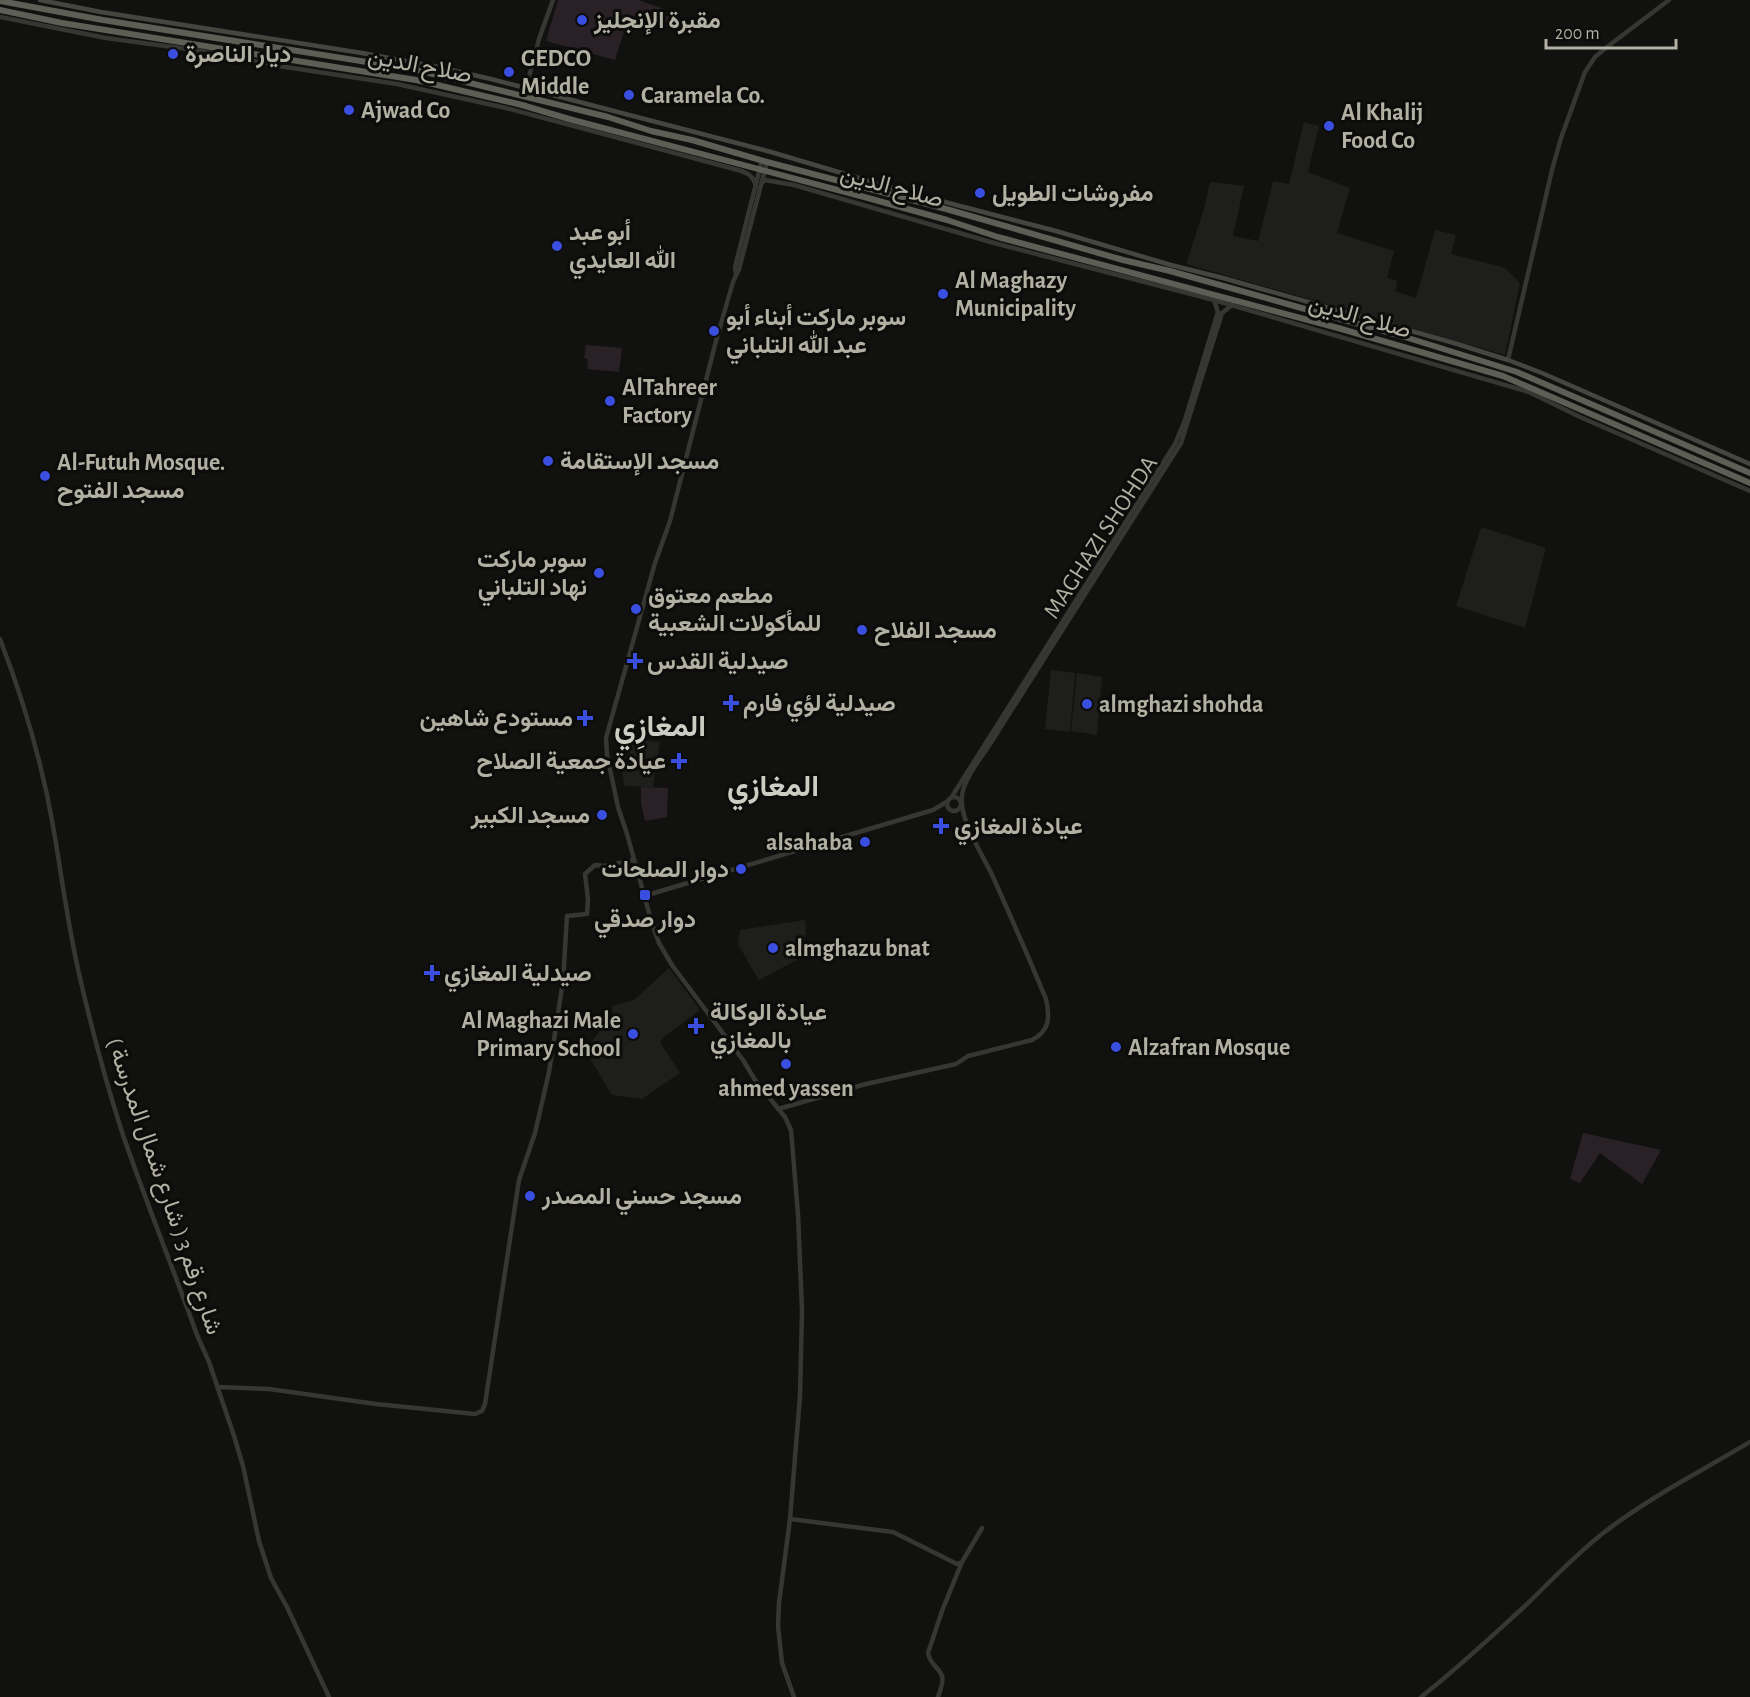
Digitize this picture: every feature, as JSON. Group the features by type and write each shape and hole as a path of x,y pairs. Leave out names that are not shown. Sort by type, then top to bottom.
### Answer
{"highway":[{"name":"صلاح الدين","path":"0,1 417,70 608,117 651,131 946,209 1405,337 1517,372 1680,438 1748,472"},
{"name":"صلاح الدين","path":"0,10 44,22 200,46 397,81 440,86 517,104 650,143 762,170 947,220 998,237 1117,268 1214,298 1345,330 1503,376 1750,483"},
{"path":"200,46 199,40 202,36"},
{"path":"517,104 520,96"},
{"path":"899,190 904,199"},
{"path":"1050,230 1053,240"},
{"path":"1117,268 1123,260"},
{"path":"1214,298 1219,291 1218,285"},
{"path":"1741,479 1741,474 1748,472"}],"main road":[{"path":"40,0 438,67 771,152 899,190 1444,340 1508,360 1542,373 1680,438 1750,464"}],"street":[{"path":"526,88 539,39 553,0"},
{"path":"1508,360 1552,170 1585,72 1595,57 1669,0"},
{"path":"0,17 44,22 106,38 195,50 279,66 397,81 650,143 746,172 758,186"},
{"path":"764,161 739,269 716,341 670,521 655,563 606,738 611,781 659,943 672,965 791,1130 798,1214 802,1311 800,1396 778,1626 782,1664 794,1697"},
{"path":"758,186 765,180 794,185 994,243 1214,298 1529,392 1591,422 1750,491"},
{"name":"MAGHAZI SHOHDA","path":"968,775 1175,444 1185,420 1218,312 1214,298"},
{"name":"MAGHAZI SHOHDA","path":"968,775 1181,443 1222,313 1232,305"},
{"name":"شارع رقم 3 ( شارع شمال المدرسة )","path":"0,639 10,664 46,790 54,828 67,922 95,1042 124,1138 218,1388 243,1466 259,1541 271,1578 330,1697"},
{"path":"644,896 938,809 968,775"},
{"path":"949,799 949,808 953,811 959,809 968,775"},
{"path":"778,1109 884,1079 956,1064 968,1056 1032,1040 1041,1035 1048,1022 1046,999 968,826 961,803 957,797 949,799"},
{"path":"218,1388 269,1389 376,1404 475,1414 482,1411 485,1404 519,1180 535,1133 549,1072 563,981 567,916 587,914 585,874 596,865 604,866 634,860"},
{"path":"1421,1697 1448,1676 1587,1546 1611,1527 1632,1511 1750,1442"},
{"path":"790,1519 893,1532 957,1564 962,1562"},
{"path":"938,1697 942,1676 930,1660 928,1653 962,1562 982,1528"}],"shaded area":[{"path":"558,0 638,0 664,9 663,15 670,17 666,28 629,16 615,60 546,41"},
{"path":"1304,122 1319,126 1308,172 1350,188 1337,233 1394,251 1387,278 1398,281 1395,291 1416,298 1435,230 1456,235 1451,254 1505,268 1520,283 1505,355 1186,264 1204,209 1210,182 1244,186 1233,236 1258,241 1273,181 1289,184"},
{"path":"586,345 622,348 619,372 587,369 588,359 584,358"},
{"path":"1481,527 1546,548 1525,628 1456,606"},
{"path":"1051,670 1075,673 1070,732 1045,729"},
{"name":"almghazi shohda","path":"1077,673 1102,677 1097,735 1071,731"},
{"path":"629,738 660,742 653,787 624,786 619,747"},
{"path":"641,787 668,788 667,817 645,821 641,803"},
{"name":"almghazu bnat","path":"805,920 806,955 759,980 738,944 740,930"},
{"name":"Al Maghazi Male Primary School","path":"669,968 700,1010 660,1042 680,1073 642,1099 612,1095 585,1050 601,1030 598,1016 613,1014 612,1006 634,1000"},
{"path":"1583,1133 1661,1150 1642,1184 1600,1153 1580,1183 1570,1179"}],"place":[{"name":"مقبرة الإنجليز","path":"582,20"},
{"name":"ديار الناصرة","path":"173,54"},
{"name":"GEDCO Middle","path":"509,72"},
{"name":"Caramela Co.","path":"629,95"},
{"name":"Ajwad Co","path":"349,110"},
{"name":"Al Khalij Food Co","path":"1329,126"},
{"name":"مفروشات الطويل","path":"980,193"},
{"name":"أبو عبد الله العايدي","path":"557,246"},
{"name":"Al Maghazy Municipality","path":"943,294"},
{"name":"سوبر ماركت أبناء أبو عبد الله التلباني","path":"714,331"},
{"name":"AlTahreer Factory","path":"610,401"},
{"name":"مسجد الإستقامة","path":"548,461"},
{"name":"Al-Futuh Mosque. مسجد الفتوح","path":"45,476"},
{"name":"سوبر ماركت نهاد التلباني","path":"599,573"},
{"name":"مطعم معتوق للمأكولات الشعبية","path":"636,609"},
{"name":"مسجد الفلاح","path":"862,630"},
{"name":"صيدلية القدس","path":"635,661"},
{"name":"صيدلية لؤي فارم","path":"731,703"},
{"name":"almghazi shohda","path":"1087,704"},
{"name":"مستودع شاهين","path":"585,718"},
{"name":"عيادة جمعية الصلاح","path":"679,761"},
{"name":"مسجد الكبير","path":"602,815"},
{"name":"عيادة المغازي","path":"941,826"},
{"name":"alsahaba","path":"865,842"},
{"name":"دوار الصلحات","path":"741,869"},
{"name":"دوار صدقي","path":"645,895"},
{"name":"almghazu bnat","path":"773,948"},
{"name":"صيدلية المغازي","path":"432,973"},
{"name":"عيادة الوكالة بالمغازي","path":"696,1026"},
{"name":"Al Maghazi Male Primary School","path":"633,1034"},
{"name":"Alzafran Mosque","path":"1116,1047"},
{"name":"ahmed yassen","path":"786,1064"},
{"name":"مسجد حسني المصدر","path":"530,1196"}],"district":[{"name":"المغازِي","path":"660,726"},
{"name":"المغازي","path":"773,786"}]}
